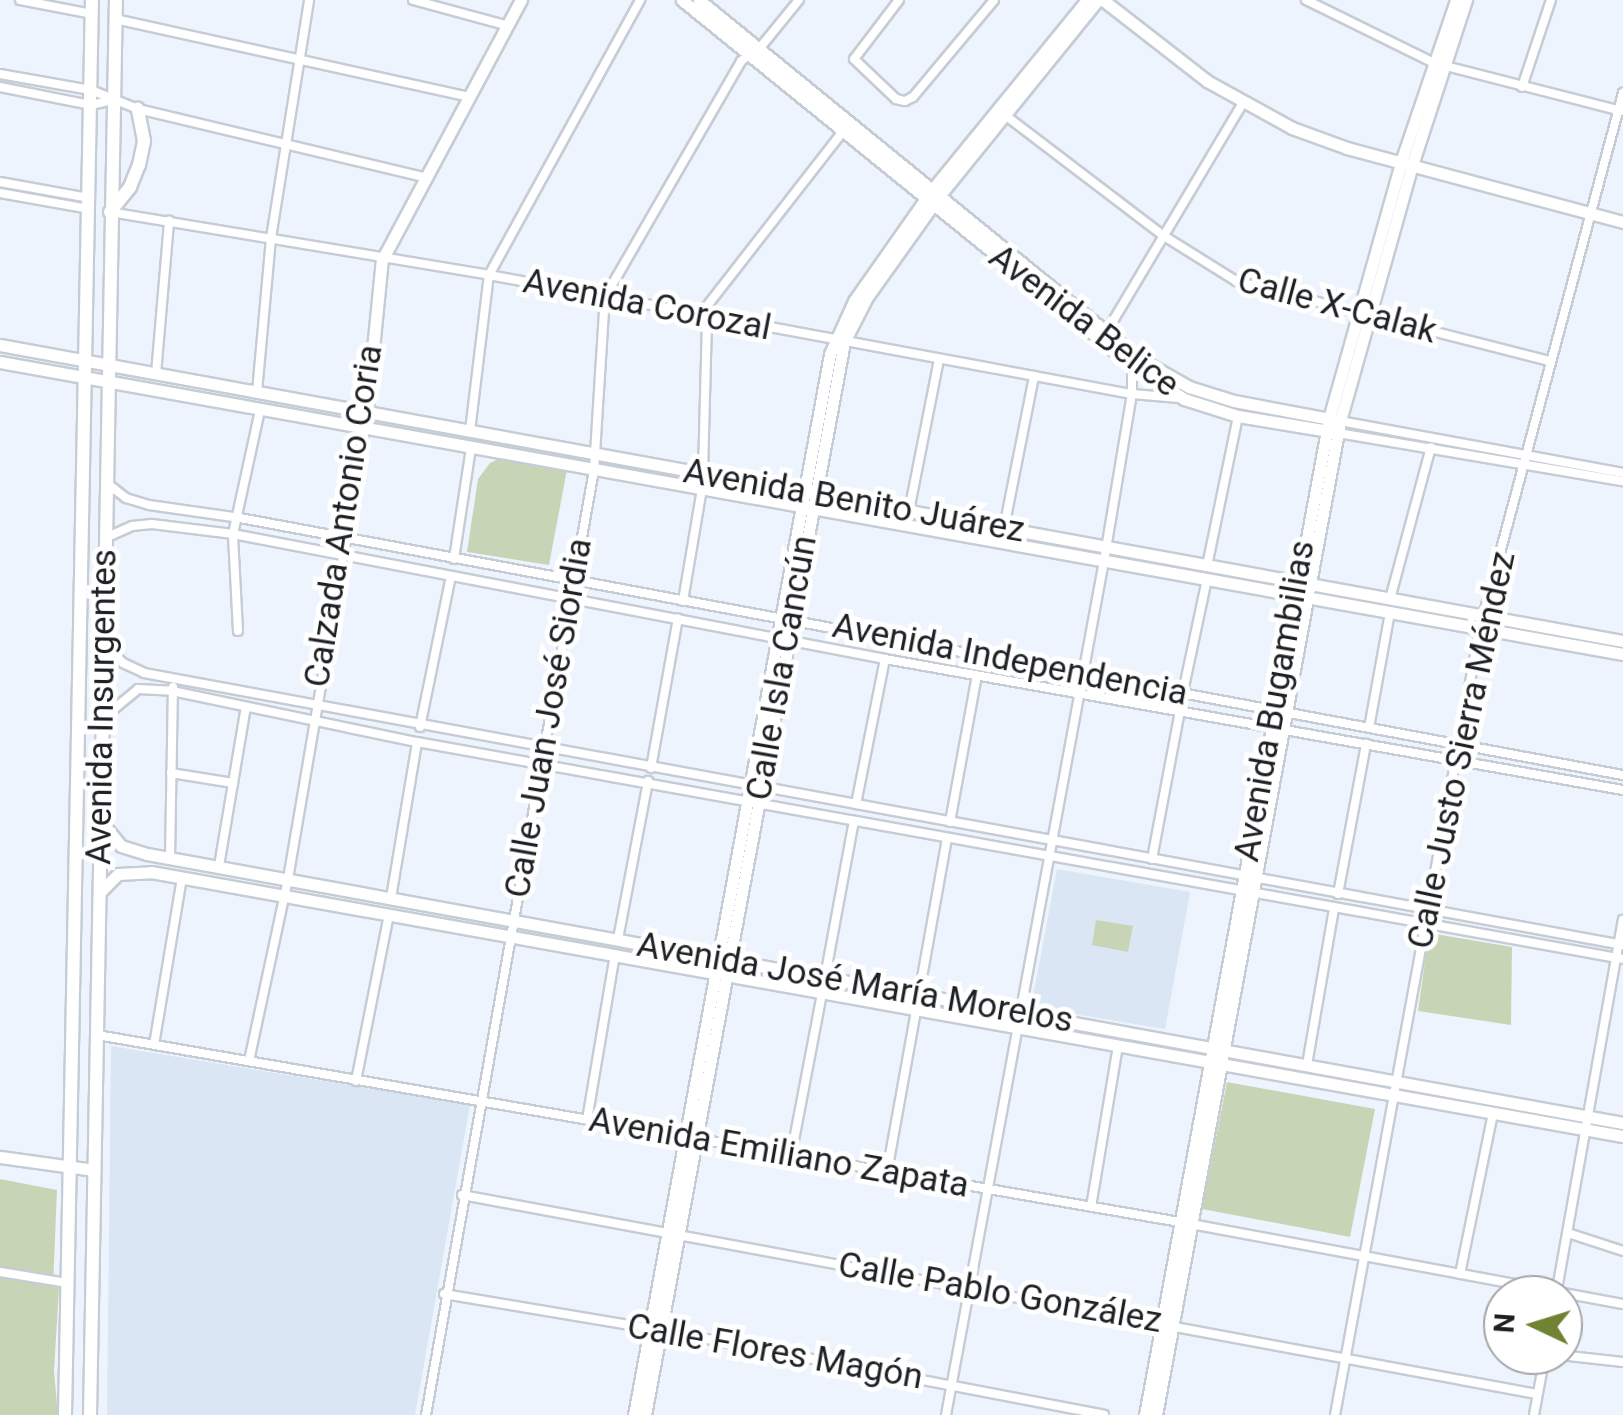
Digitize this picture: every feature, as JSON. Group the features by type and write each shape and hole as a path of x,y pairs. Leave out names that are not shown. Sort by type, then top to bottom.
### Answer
{"main road":[{"name":"Avenida Insurgentes","path":"90,1415 116,0"},
{"name":"Calzada Antonio Coria","path":"366,429 382,260 466,96 521,0"},
{"name":"Avenida Belice","path":"682,0 754,52 932,198 1138,358 1188,386 1334,426"},
{"name":"Calle Isla Cancún","path":"634,1415 673,1235 839,341 872,272 1087,0"},
{"name":"Calle Isla Cancún","path":"1001,112 1101,0"},
{"path":"1101,0 1207,81 1292,128 1623,222"},
{"name":"Avenida Bugambilias","path":"1156,1415 1167,1324 1334,426 1456,0"},
{"name":"Avenida Bugambilias","path":"1439,64 1466,0"},
{"name":"Avenida Belice","path":"702,1 843,131 932,198"},
{"name":"Avenida Insurgentes","path":"65,1415 92,7"},
{"path":"110,212 130,187 140,165 143,124 138,109"},
{"path":"87,302 109,303"},
{"name":"Avenida Belice","path":"1104,335 1132,365 1184,398 1238,416 1334,426"},
{"name":"Avenida Benito Juárez","path":"0,344 1208,566 1390,606 1623,642"},
{"name":"Avenida Benito Juárez","path":"0,362 1207,580 1301,589"},
{"path":"83,456 108,457"},
{"name":"Avenida Benito Juárez","path":"1482,622 1623,654"},
{"name":"Avenida José María Morelos","path":"100,820 121,846 170,857 1306,1065 1492,1113 1588,1124 1623,1123"},
{"name":"Avenida José María Morelos","path":"99,893 118,874 129,871 182,878 1215,1063 1394,1088 1588,1124 1623,1136"},
{"path":"73,957 98,958"},
{"path":"71,1072 96,1072"},
{"path":"0,1156 94,1170"},
{"name":"Avenida Bugambilias","path":"1145,1415 1167,1324"},
{"name":"Calle Isla Cancún","path":"645,1415 655,1329"}],"street":[{"path":"20,0 92,7"},
{"path":"258,392 271,238 310,0"},
{"path":"413,0 504,25"},
{"path":"470,431 489,275 640,0"},
{"name":"Calle Juan José Siordia","path":"426,1415 444,1294 594,470 604,296 754,52 799,0"},
{"path":"899,0 854,59 896,99 904,101 913,97 994,0"},
{"path":"1306,0 1439,64 1621,111"},
{"path":"1522,87 1551,0"},
{"path":"114,18 466,96"},
{"path":"0,74 91,90 138,109 424,176"},
{"path":"0,87 90,105 112,100"},
{"name":"Calle Justo Sierra Méndez","path":"1335,1415 1455,744 1549,361 1623,93"},
{"path":"1104,335 1243,103"},
{"name":"Calle X-Calak","path":"1001,112 1164,236 1236,281 1549,361"},
{"path":"703,473 703,315 843,131"},
{"path":"0,182 89,203"},
{"path":"0,194 89,203"},
{"name":"Avenida Corozal","path":"110,212 489,275 1132,394 1184,398"},
{"path":"156,374 168,221"},
{"path":"909,511 939,360"},
{"path":"946,1415 1104,561 1132,394 1132,365"},
{"path":"1004,528 1034,376"},
{"path":"238,631 233,534 240,518 260,410"},
{"path":"1208,566 1238,416"},
{"name":"Avenida Belice","path":"1334,426 1431,447 1623,473"},
{"name":"Avenida Belice","path":"1334,426 1526,459 1623,481"},
{"name":"Calzada Antonio Coria","path":"249,1062 288,879 312,722 366,429"},
{"path":"1369,728 1390,606 1431,447"},
{"path":"454,559 471,448"},
{"name":"Avenida Independencia","path":"107,483 126,498 149,505 240,518 1082,672 1623,775"},
{"path":"683,601 702,489"},
{"name":"Avenida Independencia","path":"105,538 132,526 152,524 233,534 976,676 1623,790"},
{"path":"420,727 450,576"},
{"path":"1183,692 1207,580"},
{"path":"651,768 678,618"},
{"path":"104,641 123,664 173,679 1152,859 1334,909 1620,958"},
{"path":"856,804 885,659"},
{"path":"950,822 976,676"},
{"path":"170,857 173,679"},
{"path":"103,718 138,688 172,691 417,742 648,781 1048,857 1338,894 1621,945"},
{"path":"219,866 246,707"},
{"path":"1152,859 1180,710"},
{"path":"391,898 417,742"},
{"path":"1338,894 1366,744"},
{"path":"171,773 233,784"},
{"path":"618,939 648,781"},
{"path":"826,977 854,821"},
{"path":"887,1172 948,839"},
{"path":"154,1045 182,878"},
{"path":"1306,1065 1334,909"},
{"path":"356,1081 388,915"},
{"path":"1560,1275 1620,958 1623,920"},
{"path":"587,1120 615,955"},
{"path":"791,1156 822,993"},
{"name":"Avenida Emiliano Zapata","path":"96,1035 1483,1279"},
{"path":"1090,1207 1118,1046"},
{"path":"1460,1274 1492,1113"},
{"name":"Calle Pablo González","path":"462,1196 970,1286 1538,1394"},
{"path":"1568,1233 1623,1251"},
{"path":"0,1272 67,1283"},
{"name":"Calle Flores Magón","path":"444,1294 655,1329 1104,1415"},
{"name":"Avenida Emiliano Zapata","path":"1583,1298 1623,1304"},
{"path":"1583,1358 1623,1362"},
{"path":"1534,1415 1541,1375"}],"shaded area":[{"path":"1057,869 1190,892 1165,1029 1031,1007"},
{"path":"111,1046 470,1105 415,1415 107,1415"}],"green space":[{"path":"511,453 568,464 549,565 467,552 478,479 490,463"},
{"path":"1096,920 1133,926 1128,952 1092,945"},
{"path":"1429,933 1512,947 1511,1025 1418,1011"},
{"path":"1227,1082 1375,1109 1350,1237 1202,1209"},
{"path":"0,1179 57,1190 53,1287 59,1288 54,1371 58,1415 0,1415"}]}
